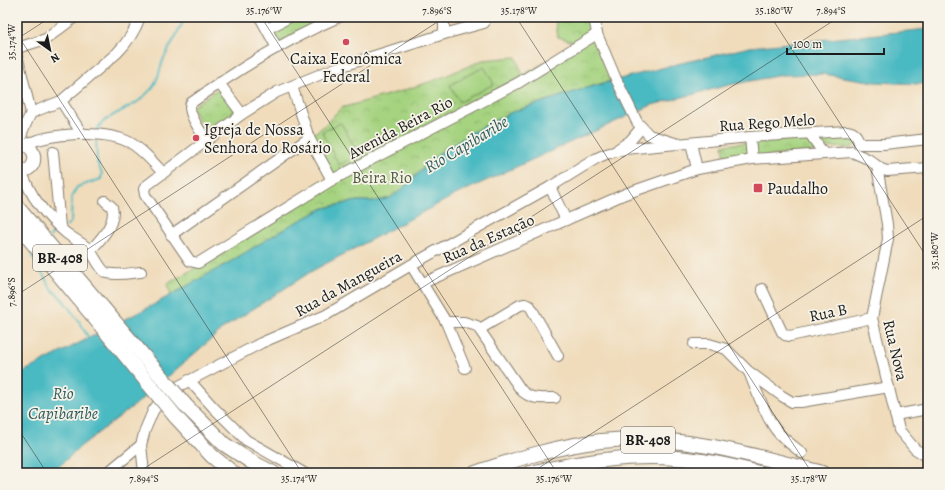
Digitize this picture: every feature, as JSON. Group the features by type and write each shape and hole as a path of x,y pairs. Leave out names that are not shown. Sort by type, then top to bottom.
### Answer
{"highway":[{"name":"BR-408","path":"17,208 176,416 212,456 232,473"},
{"name":"BR-408","path":"17,224 186,406 224,444 250,461 273,473"},
{"name":"BR-408","path":"475,473 544,452 572,446 602,441 660,440 684,442 732,450 822,473"},
{"name":"BR-408","path":"530,473 582,464 650,457 690,459 741,471 760,473"}],"main road":[{"path":"19,172 30,169 35,158 32,150 20,145"}],"street":[{"path":"17,48 46,39 75,17"},
{"path":"31,113 61,101 125,45 132,35 140,17"},
{"path":"260,17 268,29 277,48"},
{"path":"268,29 290,17"},
{"path":"206,140 192,115 190,105 219,83 322,20 339,17"},
{"path":"444,17 444,34"},
{"path":"594,17 597,34 616,79 639,125 649,135 687,144 697,169"},
{"path":"17,55 31,113 23,130 20,145 42,139 92,134 114,137 130,142 145,154 164,173 242,114 277,92 336,68 484,23"},
{"name":"Avenida Beira Rio","path":"164,173 144,188 146,196 190,261 198,263 332,180 518,83 597,34"},
{"path":"219,83 242,114"},
{"path":"292,86 309,138 332,180"},
{"path":"61,101 92,134"},
{"path":"614,152 630,140 639,125"},
{"name":"Rua Rego Melo","path":"614,152 750,137 847,131 854,133 858,137 856,148"},
{"path":"810,134 824,154"},
{"path":"750,137 752,159"},
{"path":"171,235 309,138"},
{"name":"Rua da Estação","path":"423,283 624,194 697,169 752,159 824,154 856,148 928,139"},
{"path":"856,148 877,166 887,171 928,168"},
{"path":"53,152 60,227"},
{"name":"Rua da Mangueira","path":"141,445 145,430 153,411 158,404 179,386 261,343 326,315 411,265 550,187 597,158 614,152"},
{"name":"Rua Nova","path":"877,166 887,224 888,239 872,318 899,430 915,449 928,458"},
{"path":"19,172 36,201 60,227 90,251 106,273 114,274 141,272"},
{"path":"550,187 566,220"},
{"path":"90,251 104,235 112,217 112,207 105,201"},
{"path":"411,265 446,322 465,368"},
{"name":"Rua B","path":"762,289 782,332 785,335 790,336 872,318"},
{"path":"480,329 520,305 525,304 530,306 558,356"},
{"path":"446,322 470,323 480,329 520,390 527,396 535,398 555,398"},
{"path":"694,344 709,344 726,349 748,371 795,403 889,387"},
{"path":"748,371 760,400 775,429 802,453"},
{"path":"189,380 246,440 304,473"},
{"path":"895,415 928,409"},
{"path":"107,473 141,445"},
{"path":"141,445 144,473"}],"green space":[{"path":"290,17 320,17 323,24 277,48 267,29"},
{"path":"555,17 590,17 592,31 577,43 558,37"},
{"name":"Beira Rio","path":"597,34 616,79 512,112 471,133 438,154 401,190 390,198 377,201 357,201 324,208 289,226 171,295 167,284 202,264 332,180"},
{"path":"516,57 523,76 334,176 310,136 323,127 341,108 438,79 483,60"},
{"path":"484,67 494,84 460,102 450,85"},
{"path":"219,88 235,109 234,117 209,136 205,134 192,107"},
{"path":"341,123 359,155 339,165 322,132"},
{"path":"848,131 856,143 851,148 825,147 817,137"},
{"path":"808,137 818,151 725,161 723,145"}],"water":[{"name":"Rio Capibaribe","path":"928,29 928,82 920,84 876,82 823,74 782,75 729,85 652,105 457,194 312,271 225,327 140,401 81,446 52,473 17,473 17,375 153,305 228,263 289,226 324,208 357,201 377,201 390,198 401,190 438,154 471,133 512,112 586,88 673,65 750,47"}],"waterway":[{"path":"97,131 98,127 108,118 140,100 153,87 157,80 164,58 185,17"},
{"path":"66,226 71,222 72,196 77,187 101,179 102,173 97,162 96,138"},
{"path":"50,237 56,229"},
{"path":"32,255 51,289 63,300 81,324 90,341"}],"place":[{"name":"Caixa Econômica Federal","path":"346,42"},
{"name":"Igreja de Nossa Senhora do Rosário","path":"196,138"},
{"name":"Paudalho","path":"758,188"}]}
